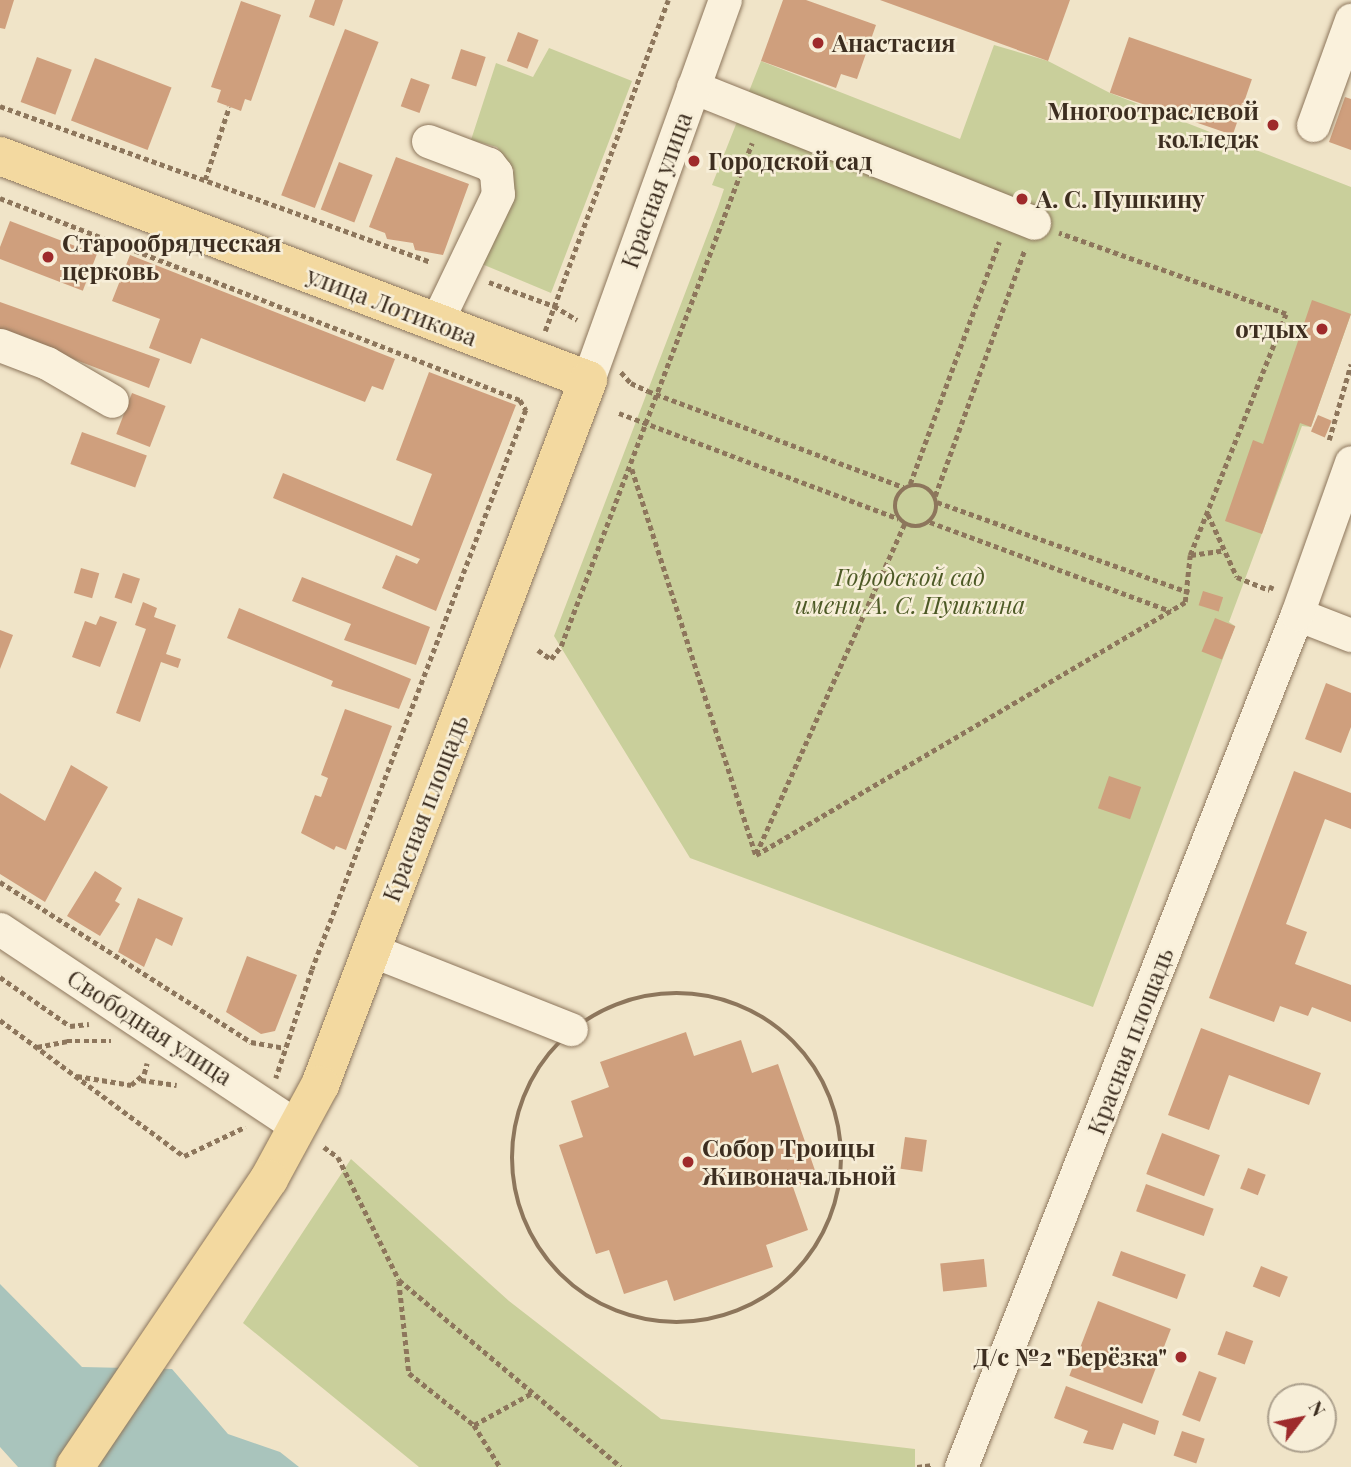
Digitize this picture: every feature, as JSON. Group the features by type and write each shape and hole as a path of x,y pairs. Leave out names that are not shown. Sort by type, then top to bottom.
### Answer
{"main road":[{"name":"улица Лотикова","path":"0,156 436,323 594,363"},
{"name":"Красная площадь","path":"75,1467 237,1224 284,1116 320,1085 594,363"}],"street":[{"name":"Красная улица","path":"594,363 725,0"},
{"path":"1348,0 1351,5"},
{"path":"1313,125 1351,20"},
{"path":"693,87 1022,218"},
{"path":"428,141 489,164 496,173 498,194 436,323"},
{"path":"0,345 47,363 112,401"},
{"name":"Красная площадь","path":"961,1467 1297,614 1351,462"},
{"path":"1297,614 1351,635"},
{"name":"Свободная улица","path":"0,929 284,1116"},
{"path":"371,950 571,1029"}],"path":[{"path":"554,306 668,0"},
{"path":"0,106 554,306 571,314 594,363 631,383 904,488"},
{"path":"205,180 229,107"},
{"path":"538,650 551,659 561,646 660,395 762,116"},
{"path":"0,198 520,400 526,410 284,1048 284,1116"},
{"path":"899,519 895,499 910,484 1022,218"},
{"path":"934,496 1022,218"},
{"path":"756,855 1185,602 1189,592 1190,555 1286,314 1022,218"},
{"path":"619,412 899,519 904,524 918,527 930,522 1171,611"},
{"path":"632,467 756,855"},
{"path":"910,484 925,486 937,502 1189,592"},
{"path":"930,522 937,502"},
{"path":"1208,514 1237,577 1270,590 1275,580"},
{"path":"756,855 904,524"},
{"path":"1190,555 1225,550"},
{"path":"0,881 251,1042 284,1048"},
{"path":"672,992 686,993 726,999 776,1024 814,1063 838,1112 844,1167 832,1220 804,1267 762,1303 711,1322 656,1324 603,1308 559,1275 527,1230 512,1177 515,1122 535,1071 571,1029 619,1002 672,992"},
{"path":"0,1020 184,1156 259,1120 284,1116 338,1157 399,1280 408,1373 474,1425 500,1467"},
{"path":"36,1047 67,1041 116,1042"},
{"path":"75,1076 98,1076 119,1087 131,1085 144,1074 147,1058"},
{"path":"399,1280 621,1467"},
{"path":"474,1425 533,1392"}],"green space":[{"name":"Городской сад имени А. С. Пушкина","path":"994,45 1048,61 1110,93 1351,187 1351,314 1311,427 1302,426 1229,622 1235,626 1093,1007 690,858 554,636 718,207 724,189 712,185 761,61 960,139"},
{"path":"549,48 632,81 551,293 477,262 514,170 497,147 471,140 496,63 533,77"},
{"path":"351,1159 509,1301 661,1419 915,1449 915,1467 419,1467 243,1323"}],"water":[{"path":"0,1284 82,1367 172,1369 228,1434 280,1452 299,1467 18,1467 0,1447"}],"building":[{"path":"0,0 14,0 5,29 0,28"},
{"path":"315,0 343,0 334,26 309,17"},
{"name":"Анастасия","path":"783,0 806,0 876,25 857,79 841,74 836,88 761,61"},
{"path":"880,0 1070,0 1048,61"},
{"path":"241,1 281,15 251,101 245,99 241,111 217,102 221,90 211,87"},
{"path":"345,29 379,42 315,208 281,195"},
{"path":"518,32 539,40 527,69 507,61"},
{"path":"1129,37 1252,79 1233,135 1110,93"},
{"path":"461,49 486,57 476,87 451,78"},
{"path":"37,57 72,70 55,115 21,102"},
{"path":"95,58 172,87 148,150 71,121"},
{"path":"411,78 430,85 420,113 401,106"},
{"path":"1345,97 1351,99 1351,150 1329,142"},
{"path":"396,157 469,184 443,255 415,250 413,243 387,239 385,233 369,227"},
{"path":"339,162 373,175 354,223 321,210"},
{"name":"Старообрядческая церковь","path":"10,221 97,254 83,291 0,259 0,247"},
{"path":"130,255 395,359 383,390 372,386 365,402 201,338 191,364 149,348 160,319 112,301"},
{"path":"1312,300 1351,314 1311,427 1300,423 1262,534 1225,521 1253,440 1263,444"},
{"path":"0,302 160,359 149,388 0,331"},
{"path":"429,372 516,405 436,611 382,588 396,555 417,564 420,559 273,498 283,473 412,526 432,474 396,460"},
{"path":"132,393 166,406 150,447 116,434"},
{"path":"1318,415 1332,421 1325,437 1311,432"},
{"path":"82,432 147,456 135,488 70,464"},
{"path":"81,568 99,573 92,598 74,593"},
{"path":"123,573 140,579 132,603 115,598"},
{"path":"302,577 430,627 416,665 344,640 351,624 292,601"},
{"path":"1203,591 1223,597 1219,611 1199,605"},
{"path":"143,602 157,608 154,617 176,625 166,654 181,659 178,668 161,662 140,722 116,713 146,629 135,625"},
{"path":"239,608 411,679 399,709 331,686 333,681 227,638"},
{"path":"100,616 117,622 100,667 72,657 85,621 96,625"},
{"path":"1215,618 1235,626 1222,660 1202,651"},
{"path":"0,630 13,635 0,669"},
{"path":"1326,683 1351,693 1351,727 1341,753 1305,739"},
{"path":"345,709 392,726 346,850 336,846 334,850 301,833 315,795 321,797 328,778 321,775"},
{"path":"71,765 108,787 45,902 0,874 0,793 45,821"},
{"path":"1294,771 1351,793 1351,829 1325,819 1286,924 1307,932 1295,964 1351,985 1351,1022 1312,1007 1308,1016 1280,1006 1274,1022 1209,998"},
{"path":"1109,776 1141,787 1130,819 1098,808"},
{"path":"95,871 122,888 115,901 120,904 100,936 67,916"},
{"path":"138,898 183,918 172,946 156,938 144,967 118,952"},
{"path":"247,956 297,975 275,1031 261,1034 226,1012"},
{"path":"1201,1028 1321,1073 1309,1105 1229,1075 1209,1130 1168,1115"},
{"name":"Собор Троицы Живоначальной","path":"686,1032 694,1056 741,1040 752,1073 778,1064 818,1179 793,1187 808,1230 766,1245 773,1267 674,1301 667,1280 624,1294 609,1250 596,1254 559,1145 583,1137 571,1101 609,1087 600,1062"},
{"path":"1162,1133 1220,1155 1204,1196 1146,1174"},
{"path":"905,1137 927,1140 922,1172 901,1169"},
{"path":"1248,1168 1266,1175 1258,1195 1240,1189"},
{"path":"1146,1184 1214,1209 1204,1236 1136,1211"},
{"path":"1121,1251 1186,1275 1177,1299 1112,1275"},
{"path":"984,1259 987,1287 943,1291 940,1264"},
{"path":"1261,1266 1288,1277 1280,1297 1253,1286"},
{"path":"1098,1301 1171,1329 1142,1404 1069,1376"},
{"path":"1226,1331 1253,1341 1245,1364 1217,1354"},
{"path":"1199,1371 1217,1378 1200,1422 1182,1415"},
{"path":"1066,1386 1159,1421 1155,1435 1123,1423 1113,1450 1083,1443 1088,1431 1054,1418"},
{"path":"1182,1431 1205,1439 1196,1463 1174,1456"}],"place":[{"name":"Анастасия","path":"818,43"},
{"name":"Многоотраслевой колледж","path":"1273,125"},
{"name":"Городской сад","path":"694,161"},
{"name":"А. С. Пушкину","path":"1022,199"},
{"name":"Старообрядческая церковь","path":"48,257"},
{"name":"отдых","path":"1322,329"},
{"name":"Собор Троицы Живоначальной","path":"688,1162"},
{"name":"Д/с №2 \"Берёзка\"","path":"1181,1357"}]}
